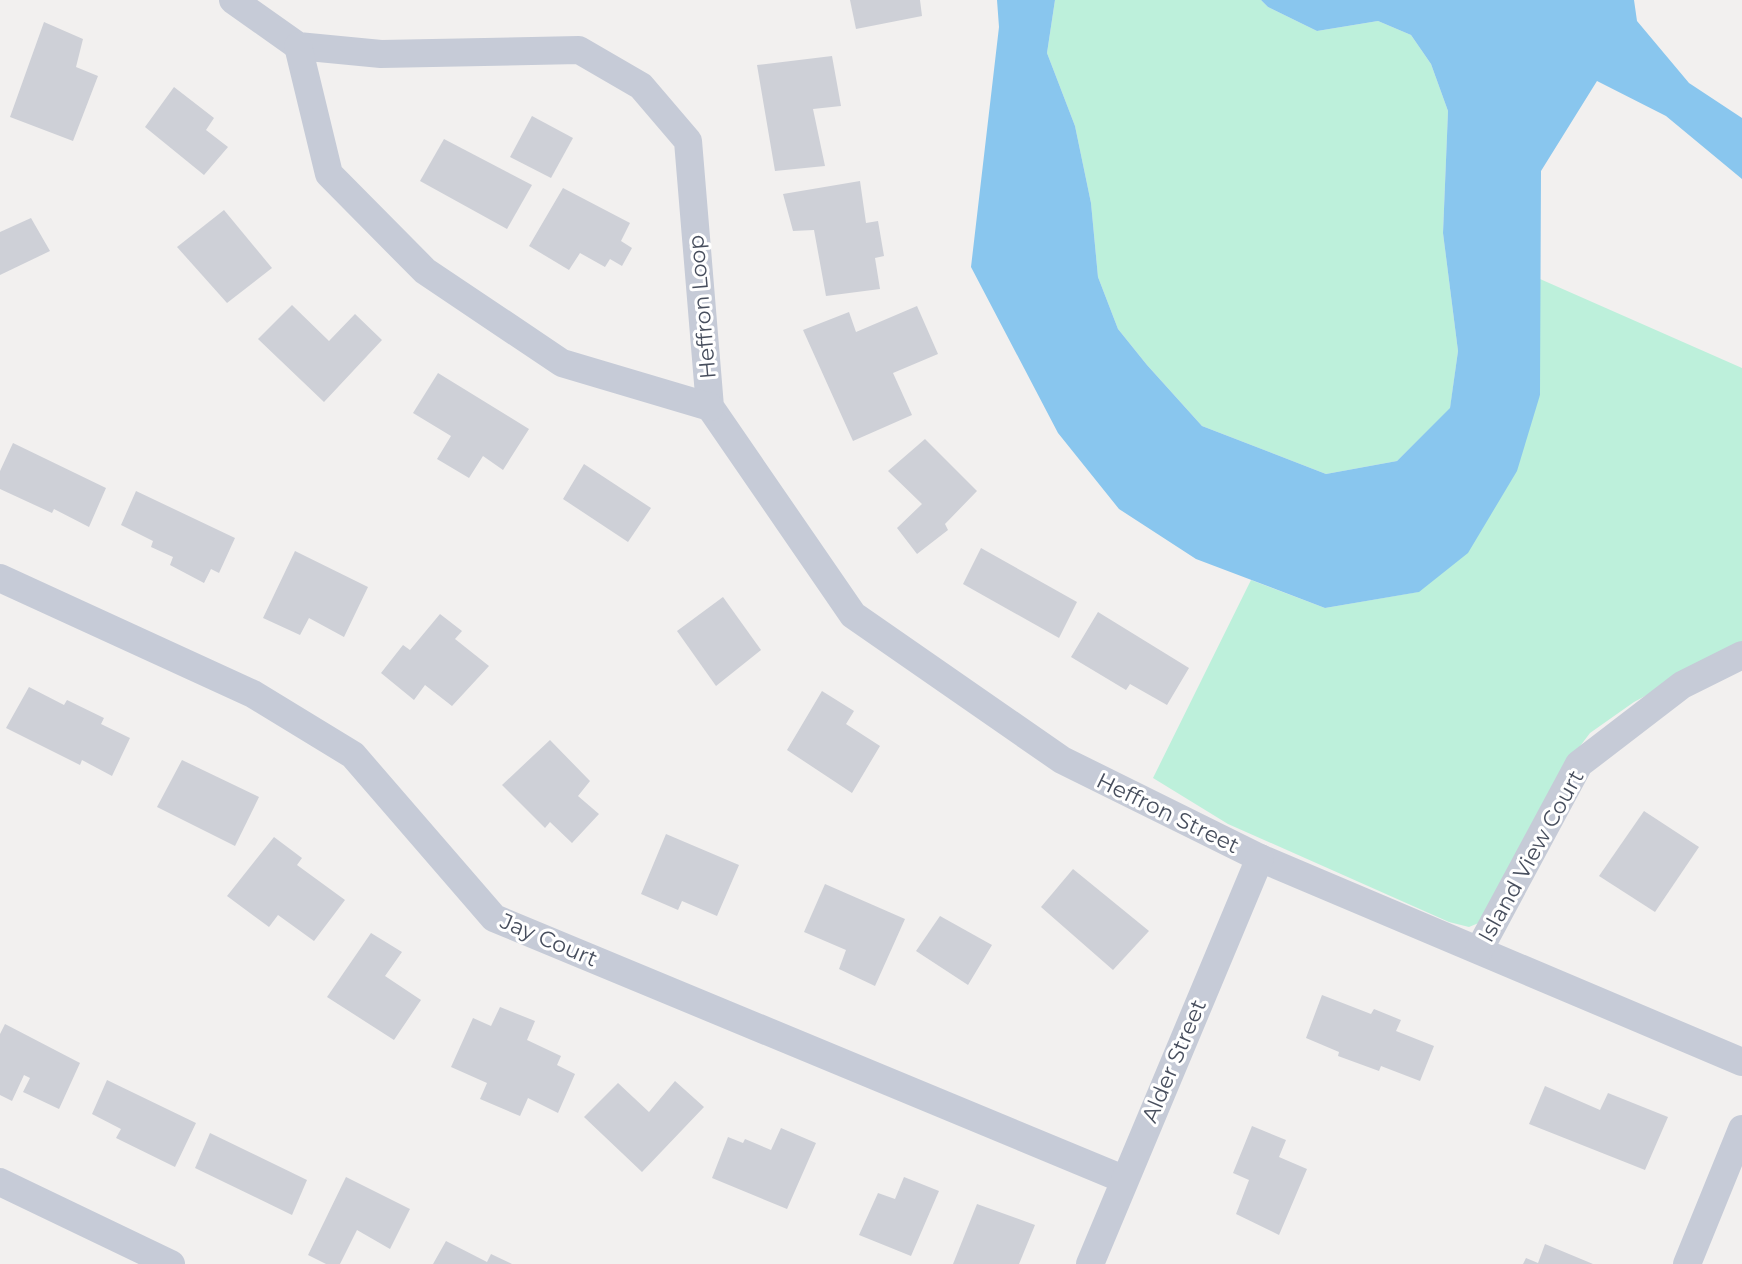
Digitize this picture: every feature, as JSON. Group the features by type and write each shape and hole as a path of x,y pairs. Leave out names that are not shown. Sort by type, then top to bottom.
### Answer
{"street":[{"name":"Heffron Loop","path":"233,0 298,46 381,54 579,50 641,86 688,141 710,407 562,363 425,271 329,174 298,46"},
{"name":"Heffron Street","path":"710,407 853,615 1062,760 1260,858 1742,1062"},
{"name":"Jay Court","path":"0,578 253,694 353,755 494,918 1123,1179"},
{"name":"Island View Court","path":"1479,950 1579,764 1682,685 1742,655"},
{"name":"Alder Street","path":"1090,1264 1260,858"},
{"path":"1687,1264 1742,1129"},
{"path":"0,1182 171,1264"}],"green space":[{"path":"1055,0 1261,0 1268,7 1317,31 1378,21 1411,35 1431,64 1448,111 1443,233 1458,351 1450,409 1397,461 1326,474 1202,426 1118,329 1098,277 1091,203 1075,126 1047,53"},
{"path":"1540,279 1742,368 1742,644 1634,702 1590,733 1559,774 1481,922 1469,927 1449,922 1228,824 1153,778 1251,580 1325,608 1418,592 1540,395"}],"water":[{"path":"997,0 1055,0 1047,53 1075,126 1091,203 1098,277 1118,329 1202,426 1326,474 1397,461 1450,408 1458,351 1443,233 1448,111 1431,64 1411,35 1378,21 1317,31 1268,7 1261,0 1634,0 1637,21 1689,83 1742,118 1742,179 1666,116 1597,81 1541,171 1540,395 1517,471 1468,553 1419,592 1325,608 1196,559 1119,509 1058,433 971,267 999,27"}],"building":[{"path":"850,0 920,0 922,16 856,29"},
{"path":"44,22 83,39 76,67 98,76 73,141 10,117"},
{"path":"832,56 841,106 813,109 825,166 775,171 757,65"},
{"path":"174,87 214,118 206,130 228,147 204,175 145,127"},
{"path":"532,116 573,138 551,178 510,157"},
{"path":"444,139 532,185 507,229 420,181"},
{"path":"860,181 866,223 878,221 884,256 875,258 880,289 826,296 814,230 793,231 783,194"},
{"path":"563,188 630,223 621,241 632,248 622,266 610,259 605,267 580,253 569,270 529,246"},
{"path":"224,210 272,268 227,303 177,247"},
{"path":"31,218 50,251 0,275 0,232"},
{"path":"292,305 329,341 355,314 382,340 324,402 258,339"},
{"path":"917,306 938,354 893,373 912,415 853,441 803,330 849,312 856,332"},
{"path":"438,373 529,429 503,470 483,456 469,478 437,459 451,436 413,413"},
{"path":"925,439 977,491 945,524 948,530 917,554 897,528 922,504 888,471"},
{"path":"13,443 106,488 89,527 54,509 52,513 0,489 0,471"},
{"path":"584,464 651,508 628,542 563,499"},
{"path":"136,491 235,538 219,573 211,569 204,583 170,565 173,557 151,547 153,541 121,525"},
{"path":"981,548 1077,602 1059,638 963,584"},
{"path":"295,551 368,587 344,637 309,618 300,635 263,618"},
{"path":"723,597 761,650 716,686 677,631"},
{"path":"1098,612 1189,668 1167,705 1130,684 1126,690 1071,657"},
{"path":"440,614 462,631 455,639 489,666 452,706 425,685 414,700 381,673 403,645 410,650"},
{"path":"29,687 64,705 67,700 104,718 101,724 130,738 112,776 82,760 80,765 6,728"},
{"path":"822,691 854,711 846,724 880,746 852,793 787,750"},
{"path":"550,740 590,781 578,796 599,814 572,843 550,822 545,828 502,785"},
{"path":"182,760 259,797 235,846 157,807"},
{"path":"1644,811 1699,847 1655,912 1599,876"},
{"path":"666,834 739,865 717,916 682,901 678,910 641,894"},
{"path":"274,837 302,858 297,865 345,900 314,941 278,915 269,927 227,896"},
{"path":"1073,869 1149,931 1113,970 1041,907"},
{"path":"825,884 905,919 875,986 839,969 846,950 804,932"},
{"path":"940,916 992,945 968,985 916,951"},
{"path":"371,933 402,952 385,976 421,1000 394,1040 327,997"},
{"path":"1322,995 1371,1014 1374,1009 1401,1020 1396,1031 1434,1046 1420,1081 1381,1066 1379,1071 1338,1056 1339,1052 1306,1038"},
{"path":"500,1007 535,1021 527,1040 561,1056 557,1065 575,1074 558,1113 528,1098 520,1116 480,1099 487,1083 451,1067 473,1018 491,1026"},
{"path":"5,1024 80,1063 59,1109 23,1092 30,1078 24,1075 12,1101 0,1095 0,1034"},
{"path":"107,1080 196,1123 175,1167 116,1138 121,1129 92,1114"},
{"path":"675,1081 704,1107 642,1172 584,1117 618,1083 649,1112"},
{"path":"1545,1086 1600,1110 1608,1093 1668,1117 1645,1170 1529,1124"},
{"path":"1252,1126 1286,1140 1279,1157 1307,1169 1279,1235 1236,1214 1249,1180 1233,1173"},
{"path":"781,1128 816,1143 787,1209 712,1178 728,1137 743,1143 745,1139 771,1150"},
{"path":"210,1133 307,1180 292,1215 195,1168"},
{"path":"346,1177 410,1209 390,1249 357,1230 340,1264 326,1264 308,1255"},
{"path":"904,1177 939,1191 911,1256 859,1235 878,1193 895,1199"},
{"path":"977,1204 1035,1225 1019,1264 953,1264"},
{"path":"446,1241 487,1262 491,1254 512,1264 433,1264"},
{"path":"1545,1244 1593,1264 1523,1264 1526,1258 1538,1263"}]}
